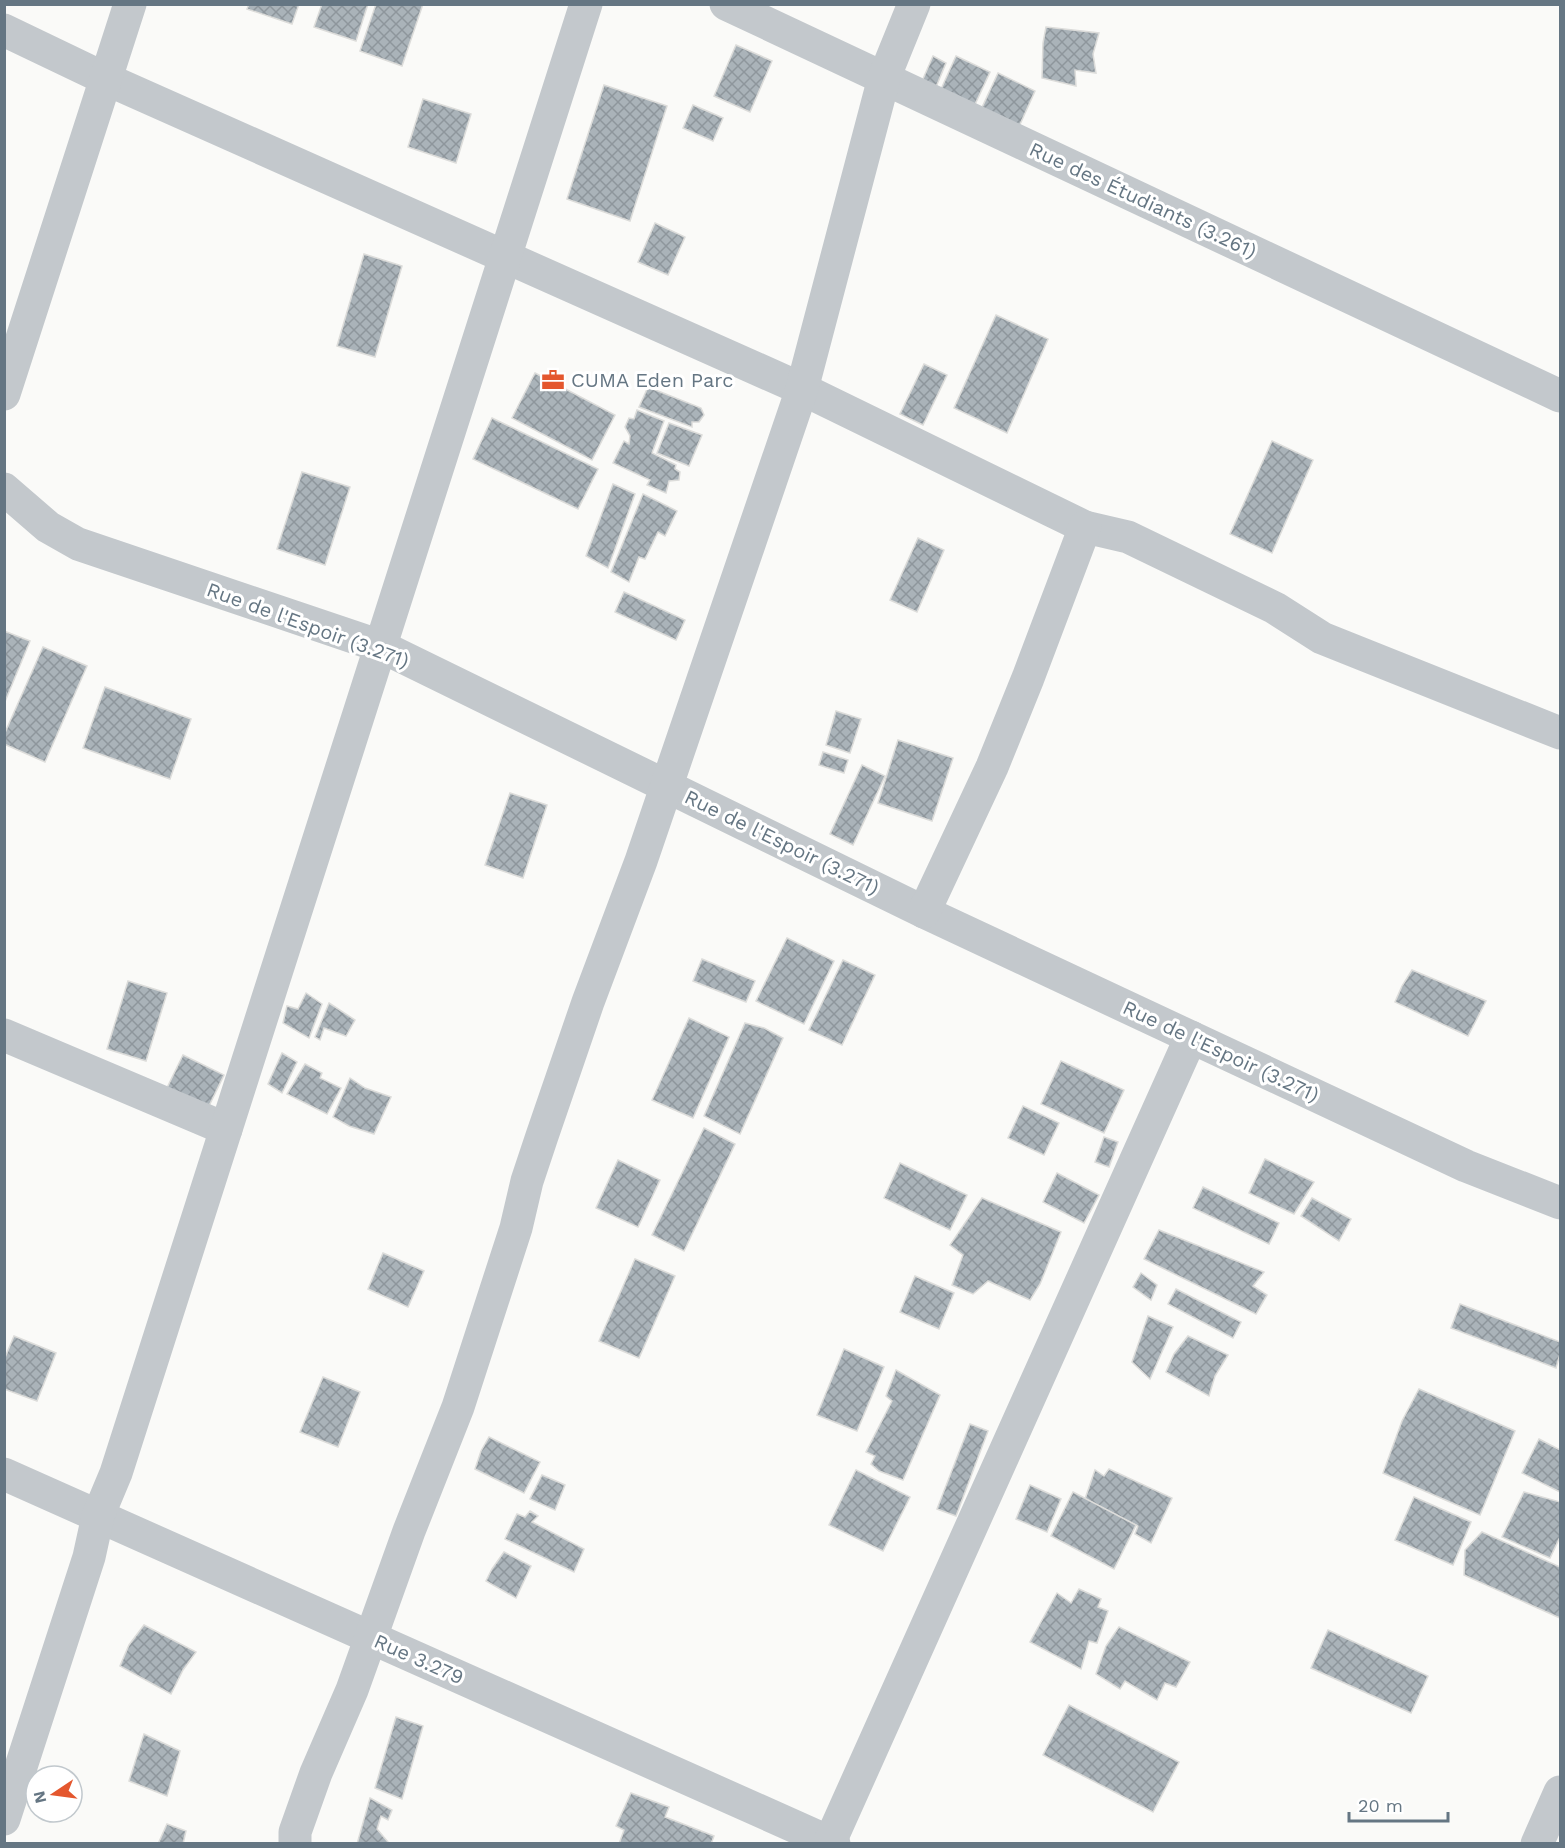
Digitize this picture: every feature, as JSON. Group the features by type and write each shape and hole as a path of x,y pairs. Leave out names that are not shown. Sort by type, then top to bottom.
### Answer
{"street":[{"path":"4,393 130,4"},
{"name":"Rue des Étudiants (3.261)","path":"726,4 1560,396"},
{"path":"295,1844 295,1832 309,1792 352,1690 409,1531 458,1407 516,1228 536,1154 588,1002 642,861 802,389 884,78 914,4"},
{"path":"4,1819 14,1753 89,1557 98,1516 116,1473 504,258 574,9"},
{"path":"4,30 106,80 802,389 1085,527 1128,537 1275,608 1322,638 1560,733"},
{"name":"Rue de l'Espoir (3.271)","path":"4,489 48,527 78,544 380,646 924,912 1466,1166 1560,1203"},
{"path":"924,912 992,767 1085,527"},
{"path":"4,1035 226,1129"},
{"path":"831,1843 1191,1037"},
{"name":"Rue 3.279","path":"4,1474 831,1843"},
{"path":"1537,1844 1560,1792"}],"building":[{"path":"249,4 299,4 292,24 247,9"},
{"path":"322,4 368,4 356,41 314,27"},
{"path":"376,4 423,4 402,66 360,51"},
{"path":"1046,27 1099,33 1093,54 1096,73 1075,70 1076,86 1042,78"},
{"path":"736,45 772,61 750,112 714,96"},
{"path":"933,56 946,63 933,94 919,88"},
{"path":"956,56 990,72 971,113 937,98"},
{"path":"998,73 1035,91 1017,131 979,114"},
{"path":"604,85 667,106 630,221 567,199"},
{"path":"423,99 471,114 456,163 408,147"},
{"path":"693,105 723,118 713,141 683,128"},
{"path":"655,223 685,237 668,275 638,262"},
{"path":"364,254 402,266 375,357 337,346"},
{"path":"996,315 1048,339 1007,433 954,408"},
{"path":"924,364 947,375 923,425 900,414"},
{"path":"535,373 615,415 592,460 512,418"},
{"path":"648,387 701,408 704,415 699,422 692,422 692,427 639,407"},
{"path":"637,410 664,421 652,453 676,465 675,469 680,472 679,480 669,481 666,493 647,485 650,480 613,463 624,441 629,444 630,436 625,427 629,418 634,419"},
{"path":"492,418 598,469 578,509 473,459"},
{"path":"669,423 702,435 689,466 657,453"},
{"path":"1272,441 1313,460 1272,553 1230,534"},
{"path":"302,472 350,487 325,565 277,549"},
{"path":"613,484 635,494 608,568 586,556"},
{"path":"643,494 677,511 665,536 658,532 645,559 639,557 629,582 611,572"},
{"path":"918,538 944,550 917,612 890,600"},
{"path":"624,592 685,620 676,640 615,612"},
{"path":"4,631 30,641 4,704"},
{"path":"43,647 87,666 45,762 4,744 4,735"},
{"path":"105,687 191,719 170,779 83,748"},
{"path":"836,711 861,719 850,753 826,745"},
{"path":"898,740 953,758 932,821 878,803"},
{"path":"823,752 848,760 844,773 819,765"},
{"path":"862,765 885,776 853,845 830,834"},
{"path":"510,793 547,805 523,878 485,865"},
{"path":"787,938 834,961 804,1024 756,1001"},
{"path":"702,959 755,981 746,1002 693,981"},
{"path":"843,960 875,975 842,1045 809,1030"},
{"path":"1412,970 1486,1001 1468,1036 1395,1002"},
{"path":"128,981 167,993 146,1061 107,1049"},
{"path":"306,993 322,1004 309,1038 283,1023 287,1006 298,1009"},
{"path":"329,1003 355,1020 346,1036 324,1028 320,1040 315,1037"},
{"path":"689,1018 729,1037 693,1118 652,1100"},
{"path":"745,1023 764,1028 783,1038 740,1134 704,1116"},
{"path":"282,1053 297,1062 282,1093 268,1084"},
{"path":"183,1055 224,1075 206,1112 165,1092"},
{"path":"1061,1061 1124,1090 1104,1133 1041,1104"},
{"path":"305,1064 322,1073 320,1078 341,1088 327,1114 287,1094"},
{"path":"350,1078 365,1088 391,1097 374,1134 349,1126 333,1117"},
{"path":"1023,1106 1059,1123 1044,1155 1008,1138"},
{"path":"704,1128 735,1144 684,1251 652,1235"},
{"path":"1104,1137 1118,1142 1109,1167 1095,1162"},
{"path":"1265,1159 1314,1182 1294,1214 1249,1193"},
{"path":"618,1160 660,1180 638,1227 596,1208"},
{"path":"900,1163 967,1195 950,1230 884,1198"},
{"path":"1057,1173 1099,1195 1084,1223 1043,1202"},
{"path":"1203,1187 1279,1223 1269,1244 1193,1208"},
{"path":"982,1198 1061,1232 1040,1284 1030,1300 988,1281 973,1294 952,1285 963,1255 950,1245"},
{"path":"1312,1198 1351,1219 1339,1241 1301,1216"},
{"path":"1159,1230 1264,1272 1253,1286 1267,1295 1256,1314 1144,1259"},
{"path":"383,1253 424,1271 408,1307 368,1289"},
{"path":"635,1259 675,1276 639,1358 599,1341"},
{"path":"1141,1273 1157,1285 1151,1300 1133,1287"},
{"path":"915,1276 954,1293 939,1329 900,1312"},
{"path":"1176,1289 1241,1322 1233,1338 1168,1304"},
{"path":"1460,1304 1560,1342 1560,1354 1556,1368 1451,1328"},
{"path":"1148,1316 1173,1327 1150,1379 1132,1362"},
{"path":"14,1336 56,1353 37,1401 4,1389 4,1360"},
{"path":"1188,1336 1228,1355 1215,1376 1209,1396 1166,1372 1174,1354"},
{"path":"844,1349 884,1367 857,1431 817,1415"},
{"path":"896,1370 940,1395 903,1480 879,1471 871,1464 875,1456 866,1452 892,1401 886,1396"},
{"path":"323,1377 360,1392 338,1447 300,1432"},
{"path":"1419,1389 1515,1431 1480,1515 1383,1473 1402,1421"},
{"path":"970,1424 988,1431 956,1516 937,1509"},
{"path":"489,1437 540,1462 524,1493 475,1469"},
{"path":"1539,1439 1560,1450 1560,1492 1522,1473"},
{"path":"1109,1469 1172,1498 1151,1543 1135,1534 1138,1526 1085,1499 1095,1470 1104,1476"},
{"path":"856,1470 910,1497 883,1551 829,1525"},
{"path":"542,1475 565,1485 555,1510 530,1499"},
{"path":"1030,1485 1061,1499 1047,1532 1016,1519"},
{"path":"1073,1492 1136,1525 1114,1569 1051,1536"},
{"path":"1524,1492 1560,1502 1560,1537 1550,1558 1502,1537"},
{"path":"1414,1497 1471,1522 1453,1565 1395,1540"},
{"path":"530,1511 538,1516 532,1522 584,1549 574,1572 505,1539 517,1514 525,1517"},
{"path":"1482,1532 1560,1567 1560,1618 1464,1575 1465,1550"},
{"path":"504,1552 531,1566 516,1598 486,1581"},
{"path":"1079,1589 1101,1599 1098,1607 1108,1611 1097,1643 1089,1641 1081,1669 1030,1642 1057,1593 1071,1603"},
{"path":"144,1625 196,1652 183,1670 171,1694 120,1666 129,1645"},
{"path":"1119,1627 1190,1662 1176,1687 1165,1683 1157,1700 1125,1681 1120,1689 1096,1674 1106,1646"},
{"path":"1328,1630 1428,1676 1411,1713 1311,1668"},
{"path":"1069,1705 1179,1762 1153,1812 1043,1755"},
{"path":"396,1717 423,1726 402,1799 375,1788"},
{"path":"144,1734 180,1751 167,1796 129,1781"},
{"path":"631,1793 669,1807 665,1817 714,1836 711,1844 619,1844 624,1830 616,1826"},
{"path":"370,1798 392,1810 388,1820 381,1816 377,1829 388,1844 357,1844"},
{"path":"167,1824 186,1831 183,1844 158,1844"}],"place":[{"name":"CUMA Eden Parc","path":"553,380"}]}
